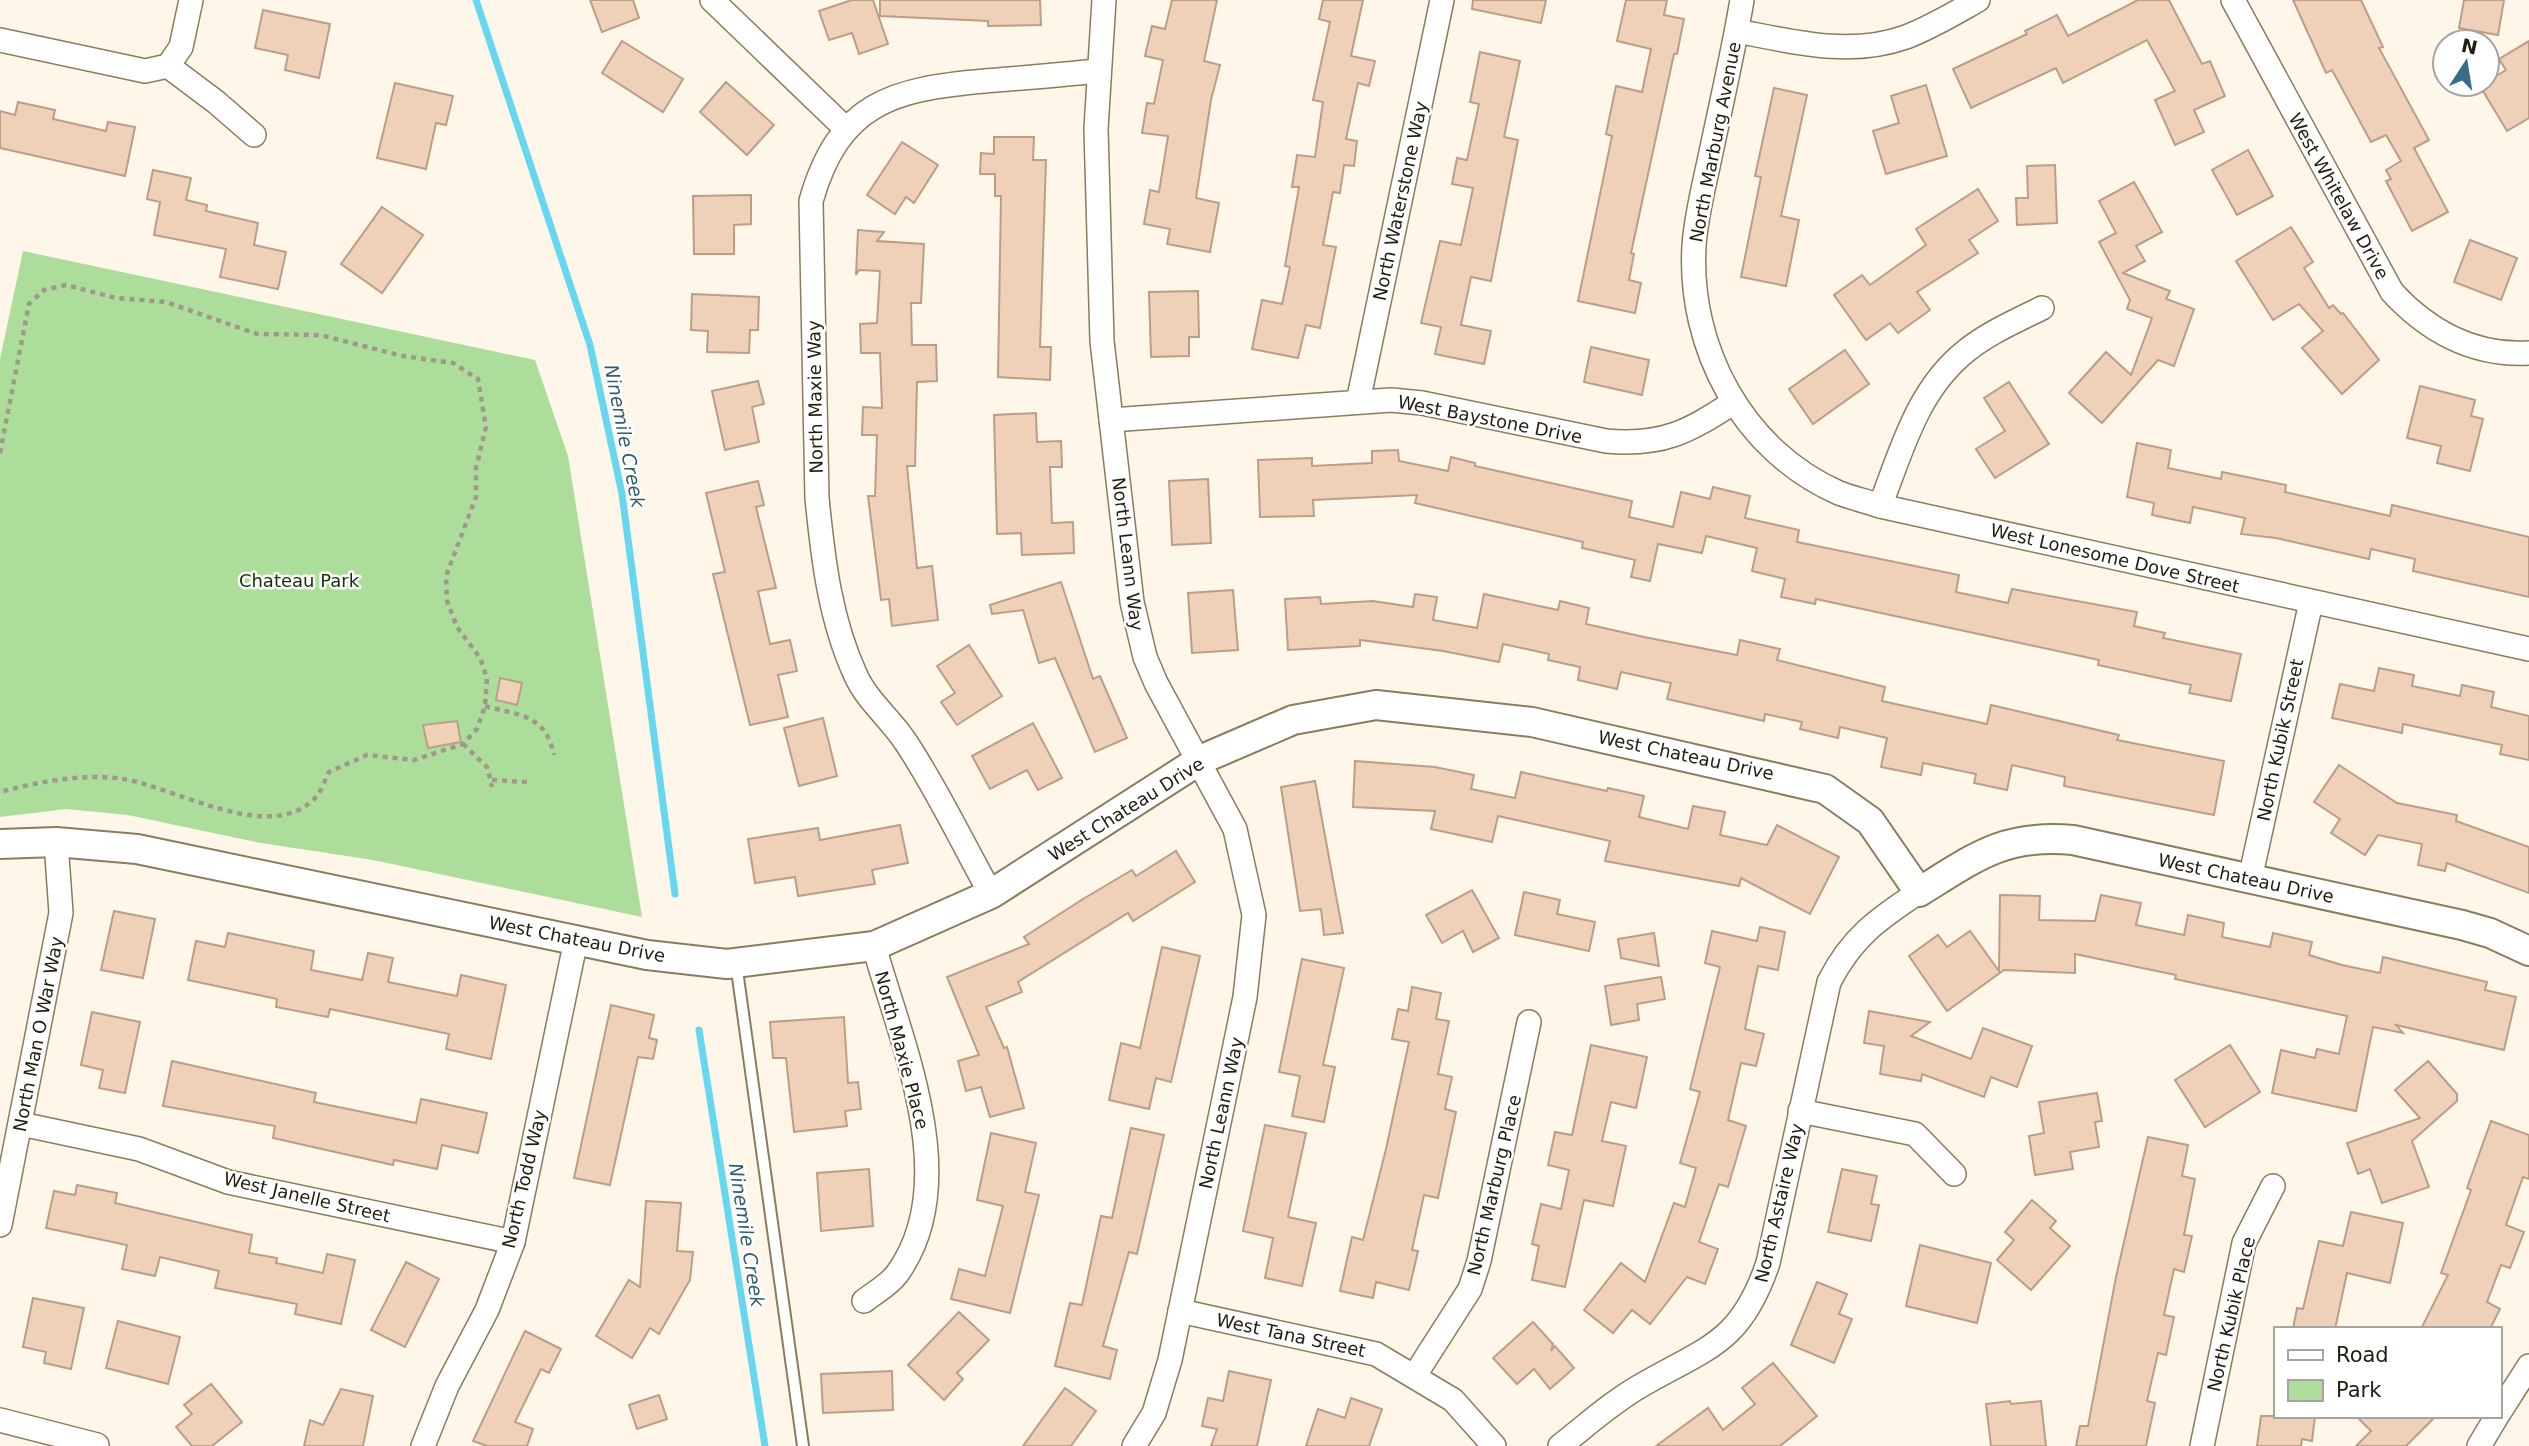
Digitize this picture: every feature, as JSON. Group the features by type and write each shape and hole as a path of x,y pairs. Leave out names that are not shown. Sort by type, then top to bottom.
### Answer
{"street":[{"path":"0,40 145,71 167,66 181,47 191,0"},
{"path":"712,0 846,129"},
{"name":"North Leann Way","path":"1104,0 1097,71 1096,129 1102,341 1137,630 1156,683 1235,829 1254,915 1245,998 1170,1360 1154,1413 1134,1446"},
{"name":"North Waterstone Way","path":"1358,402 1442,0"},
{"name":"North Marburg Avenue","path":"1734,402 1709,352 1695,298 1693,270 1698,214 1742,0"},
{"path":"1737,31 1821,47 1860,47 1906,37 1978,0"},
{"name":"West Whitelaw Drive","path":"2233,0 2392,292 2433,329 2457,342 2484,350 2529,353"},
{"path":"167,66 216,102 254,135"},
{"name":"North Maxie Way","path":"991,894 906,741 885,720 857,679 846,653 828,588 817,498 811,201 820,170 846,129 881,102 907,91 935,85 1097,71"},
{"path":"1880,506 1914,416 1946,369 1967,350 2042,308"},
{"name":"West Baystone Drive","path":"1111,420 1358,402 1422,403 1606,441 1637,444 1665,440 1692,429 1734,402"},
{"name":"West Lonesome Dove Street","path":"1734,402 1770,446 1792,464 1839,493 1880,506 2529,649"},
{"name":"North Kubik Street","path":"2250,879 2311,602"},
{"name":"West Chateau Drive","path":"0,844 56,842 137,849 576,940 687,961 736,963 874,946 991,894 1200,760 1293,720 1376,705 1532,722 1825,789 1870,821 1919,892 1989,849 2016,841 2044,838 2073,840 2462,925 2490,933 2529,951"},
{"name":"North Man O War Way","path":"0,1225 61,913 56,842"},
{"name":"North Astaire Way","path":"1560,1446 1619,1399 1704,1354 1726,1337 1745,1316 1759,1291 1768,1263 1829,982 1842,957 1860,935 1919,892"},
{"name":"North Todd Way","path":"423,1446 447,1385 486,1310 513,1242 576,940"},
{"name":"North Maxie Place","path":"864,1301 895,1277 909,1254 923,1212 928,1168 923,1119 874,946"},
{"name":"North Marburg Place","path":"1415,1375 1470,1289 1479,1261 1529,1022"},
{"name":"North Astaire Way","path":"1800,1111 1915,1133 1954,1174"},
{"name":"West Janelle Street","path":"21,1124 139,1149 228,1182 513,1242"},
{"name":"North Kubik Place","path":"2202,1446 2244,1243 2273,1186"},
{"name":"West Tana Street","path":"1180,1311 1377,1354 1453,1400 1494,1446"},
{"path":"2501,1410 2529,1366"},
{"path":"2479,1446 2496,1418"},
{"path":"0,1420 97,1445"}],"lane":[{"path":"736,963 803,1446"}],"path":[{"path":"0,453 14,370 29,304 44,290 66,285 116,298 166,302 257,334 320,335 403,356 453,363 478,379 486,427 476,468 476,496 446,576 447,601 457,626 480,658 487,678 485,706 477,729 463,744 414,760 367,755 329,772 318,795 303,807 281,815 256,817 123,779 87,777 0,792"},
{"path":"485,706 534,719 550,737 554,755"},
{"path":"463,744 487,767 492,787"},
{"path":"492,780 527,782"}],"green space":[{"name":"Chateau Park","path":"23,251 535,360 568,456 642,917 373,860 261,843 128,815 66,809 0,817 0,359"}],"building":[{"path":"590,0 633,0 639,18 602,32"},
{"path":"852,0 873,0 888,44 859,54 852,33 829,40 819,11"},
{"path":"880,0 1040,0 1041,25 988,26 988,21 880,16"},
{"path":"1172,0 1217,0 1204,61 1220,65 1211,100 1196,198 1219,203 1210,252 1167,244 1170,229 1144,224 1150,190 1159,192 1168,136 1142,133 1147,103 1154,104 1163,60 1145,56 1152,26 1165,29"},
{"path":"1323,0 1363,0 1351,56 1375,61 1369,86 1358,83 1346,139 1357,141 1354,166 1344,165 1340,193 1333,192 1323,245 1336,247 1320,328 1306,325 1298,358 1252,349 1262,300 1282,304 1290,267 1285,266 1299,187 1292,187 1297,155 1315,157 1323,102 1313,100 1330,22 1319,19"},
{"path":"1473,0 1546,0 1541,23 1472,9"},
{"path":"1626,0 1667,0 1664,15 1684,19 1631,253 1634,254 1629,280 1641,283 1635,313 1578,301 1612,136 1606,134 1616,86 1642,92 1651,49 1617,41"},
{"path":"2138,0 2169,0 2202,64 2210,61 2225,96 2194,110 2204,132 2175,145 2155,100 2175,91 2147,40 2063,83 2056,68 1971,108 1953,69 2027,34 2025,31 2057,15 2068,36"},
{"path":"2293,0 2361,0 2383,47 2379,48 2429,140 2414,148 2448,212 2412,231 2386,181 2391,179 2386,170 2401,161 2386,135 2371,142 2332,70 2326,73"},
{"path":"2464,0 2504,0 2499,28 2459,28"},
{"path":"263,10 330,24 319,78 285,70 288,55 255,48"},
{"path":"622,41 683,79 663,112 602,73"},
{"path":"2529,41 2529,118 2507,131 2487,98 2501,98 2501,73 2506,70 2501,58"},
{"path":"1480,52 1520,61 1504,137 1518,140 1491,281 1471,277 1461,325 1491,331 1484,364 1435,354 1441,327 1421,323 1440,241 1461,245 1473,188 1452,184 1457,158 1467,160 1479,104 1470,102"},
{"path":"726,82 774,125 747,155 700,112"},
{"path":"395,83 453,96 446,125 436,123 426,169 377,158"},
{"path":"1926,85 1947,156 1886,174 1873,131 1899,123 1891,96"},
{"path":"1774,88 1807,95 1781,216 1799,220 1786,286 1741,277 1761,177 1755,176"},
{"path":"18,102 55,110 53,119 106,131 108,122 135,127 125,176 0,148 0,111 15,115"},
{"path":"994,137 1034,137 1033,160 1046,160 1040,347 1051,347 1050,380 998,377 1001,196 995,196 995,174 980,174 981,153 994,154"},
{"path":"902,142 938,165 914,203 906,197 895,214 867,195"},
{"path":"2248,150 2273,196 2237,215 2212,170"},
{"path":"2055,165 2057,223 2017,225 2016,198 2028,198 2027,166"},
{"path":"153,170 191,178 186,200 207,205 206,211 258,223 254,245 286,252 278,289 220,277 226,249 154,235 160,202 147,199"},
{"path":"2134,182 2162,232 2136,246 2145,261 2123,273 2170,291 2166,299 2194,309 2174,366 2158,360 2102,423 2069,393 2106,352 2131,375 2152,318 2127,309 2130,300 2099,242 2116,233 2099,201"},
{"path":"1978,189 1998,221 1969,240 1978,253 1917,292 1930,310 1898,333 1890,323 1866,340 1834,295 1862,275 1870,285 1926,245 1916,229"},
{"path":"751,195 751,224 734,225 734,254 694,254 693,196"},
{"path":"382,207 423,235 382,293 341,264"},
{"path":"2291,227 2313,262 2304,268 2329,308 2333,305 2343,313 2379,360 2342,394 2302,348 2323,331 2299,304 2273,320 2236,261"},
{"path":"858,230 884,232 877,241 924,244 921,303 911,303 912,345 936,345 937,381 917,382 915,466 907,466 917,568 932,566 938,620 892,626 889,599 881,600 868,496 875,496 877,435 862,435 863,407 882,408 880,353 861,353 860,324 877,323 880,271 859,270 856,275"},
{"path":"2470,240 2517,258 2501,300 2454,282"},
{"path":"1198,291 1199,337 1189,337 1189,356 1151,357 1149,292"},
{"path":"692,294 759,297 758,330 750,330 749,353 707,352 708,331 691,330"},
{"path":"1591,347 1649,360 1642,395 1584,382"},
{"path":"1845,350 1869,384 1813,424 1789,389"},
{"path":"758,381 764,404 752,407 759,442 725,450 712,391"},
{"path":"2009,382 2049,444 1995,478 1976,449 2005,431 1984,398"},
{"path":"2420,386 2475,400 2471,416 2483,419 2470,471 2437,463 2441,446 2407,438"},
{"path":"1036,413 1037,442 1061,441 1062,467 1050,467 1052,523 1073,522 1074,553 1022,555 1021,533 997,534 994,415"},
{"path":"2137,443 2171,450 2168,468 2221,479 2222,472 2286,485 2285,492 2390,516 2392,505 2529,537 2529,597 2413,571 2415,559 2371,549 2369,559 2276,538 2241,534 2245,518 2193,507 2190,523 2152,515 2154,503 2127,497"},
{"path":"1398,450 1399,461 1448,471 1451,457 1475,463 1475,466 1632,501 1629,517 1673,527 1681,492 1710,499 1713,487 1750,496 1745,518 1799,530 1797,542 1959,575 1956,592 2008,603 2012,589 2137,612 2134,626 2165,633 2163,638 2241,654 2231,701 2189,693 2191,685 2098,665 2099,660 1816,599 1815,604 1781,597 1785,579 1752,571 1757,548 1706,536 1702,553 1658,544 1650,581 1631,577 1635,560 1582,548 1583,542 1415,503 1417,495 1313,500 1314,516 1260,517 1258,460 1312,458 1312,466 1372,463 1372,451"},
{"path":"1208,479 1211,543 1172,545 1169,481"},
{"path":"758,481 764,505 756,507 776,588 758,591 770,644 790,640 797,671 778,675 788,717 750,725 713,574 725,572 706,493"},
{"path":"1061,582 1093,679 1100,676 1127,738 1095,752 1055,658 1039,663 1023,610 992,614 990,605"},
{"path":"1233,590 1238,650 1192,653 1188,593"},
{"path":"1415,594 1437,597 1433,620 1477,628 1484,594 1558,610 1560,601 1589,608 1586,624 1644,637 1737,655 1740,640 1780,649 1777,660 1885,687 1882,701 1987,724 1991,705 2119,735 2117,740 2224,761 2214,815 2064,786 2065,777 2012,765 2007,790 1974,783 1976,774 1923,763 1921,775 1881,767 1887,738 1840,727 1838,738 1800,729 1802,722 1765,714 1764,721 1667,699 1671,683 1621,672 1617,689 1578,680 1580,667 1548,660 1549,654 1503,644 1499,662 1443,651 1360,640 1360,646 1288,650 1285,599 1320,597 1321,604 1373,601 1413,607"},
{"path":"969,645 1002,696 957,725 941,702 955,693 937,666"},
{"path":"2379,668 2414,675 2412,686 2460,696 2462,685 2494,692 2491,707 2529,716 2529,760 2500,754 2502,745 2403,724 2402,733 2332,718 2340,684 2374,691"},
{"path":"500,678 522,683 517,705 496,700"},
{"path":"823,718 837,776 799,786 784,728"},
{"path":"457,721 461,742 428,748 423,725"},
{"path":"1033,723 1062,778 1038,790 1027,770 990,789 972,756"},
{"path":"1355,761 1435,767 1474,775 1471,789 1515,798 1521,772 1607,791 1608,788 1644,796 1639,817 1688,829 1693,806 1725,812 1720,835 1767,845 1777,825 1839,857 1810,914 1741,878 1739,886 1605,861 1610,841 1498,816 1492,842 1431,829 1435,811 1353,807"},
{"path":"2339,765 2397,803 2457,815 2456,821 2529,847 2529,893 2447,863 2445,871 2418,865 2422,844 2378,835 2365,855 2331,833 2340,819 2314,802"},
{"path":"1315,781 1343,933 1324,935 1321,909 1300,911 1281,787"},
{"path":"900,825 908,863 872,870 875,884 798,896 795,877 755,883 748,839 818,828 820,840"},
{"path":"1176,851 1195,882 1133,921 1128,913 1018,982 1022,992 986,1007 1004,1048 1007,1047 1024,1108 990,1117 981,1087 966,1091 958,1061 979,1055 947,977 1029,944 1024,937 1083,899 1132,870 1136,876"},
{"path":"1472,890 1499,938 1473,952 1463,931 1442,943 1426,915"},
{"path":"1524,892 1560,900 1557,914 1595,922 1589,951 1515,935"},
{"path":"2000,895 2040,896 2039,920 2095,921 2101,895 2141,903 2136,925 2184,935 2188,915 2224,923 2222,937 2270,947 2273,933 2312,942 2309,955 2342,965 2380,973 2383,957 2487,982 2485,990 2516,997 2504,1050 2396,1025 2403,1033 2373,1027 2356,1111 2272,1093 2281,1050 2315,1058 2317,1049 2339,1054 2347,1016 2175,979 2176,975 2075,954 2075,973 2004,970 1947,1011 1909,956 1938,935 1947,947 1970,931 1999,971"},
{"path":"114,911 155,919 143,978 101,970"},
{"path":"1760,927 1785,932 1778,970 1758,966 1745,1029 1764,1034 1756,1066 1741,1063 1728,1120 1746,1126 1728,1187 1719,1184 1699,1242 1718,1249 1705,1284 1687,1277 1650,1324 1632,1310 1613,1333 1584,1310 1621,1263 1645,1282 1674,1203 1685,1207 1696,1168 1680,1163 1700,1092 1690,1089 1720,967 1705,963 1712,931 1757,941"},
{"path":"228,933 314,951 311,970 362,980 368,953 393,958 388,982 457,996 461,975 506,985 491,1059 446,1049 449,1034 330,1009 328,1017 276,1007 277,999 188,980 196,941 225,947"},
{"path":"1654,933 1659,966 1621,958 1618,939"},
{"path":"1162,947 1200,956 1171,1082 1156,1078 1149,1109 1109,1100 1121,1043 1140,1048"},
{"path":"1302,959 1344,968 1323,1065 1335,1067 1324,1122 1292,1116 1300,1076 1279,1072"},
{"path":"1661,977 1665,999 1637,1004 1639,1020 1611,1025 1605,986"},
{"path":"1412,987 1441,993 1436,1019 1449,1021 1438,1074 1452,1077 1445,1109 1456,1112 1438,1198 1424,1195 1412,1250 1418,1251 1409,1290 1376,1282 1373,1298 1340,1291 1352,1237 1363,1240 1386,1149 1409,1042 1392,1039 1398,1009 1408,1011"},
{"path":"611,1005 654,1015 649,1038 657,1040 653,1059 638,1057 610,1185 574,1178"},
{"path":"1869,1011 1930,1022 1911,1036 1971,1059 1983,1028 2032,1046 2017,1087 1991,1077 1984,1097 1922,1074 1921,1081 1880,1074 1884,1046 1864,1043"},
{"path":"92,1012 140,1022 125,1093 99,1088 103,1070 81,1065"},
{"path":"844,1017 848,1083 858,1082 861,1109 845,1111 847,1126 794,1132 786,1058 773,1058 770,1022"},
{"path":"1591,1045 1647,1057 1636,1108 1611,1102 1602,1141 1626,1146 1613,1206 1584,1200 1565,1287 1532,1280 1539,1246 1532,1244 1541,1204 1561,1209 1569,1170 1548,1165 1555,1132 1572,1135"},
{"path":"2230,1045 2260,1092 2205,1127 2175,1080"},
{"path":"172,1061 316,1093 314,1102 416,1123 421,1099 487,1113 478,1153 442,1145 437,1169 394,1160 393,1165 273,1138 275,1126 163,1106"},
{"path":"2428,1061 2457,1094 2457,1101 2412,1141 2429,1187 2382,1203 2370,1169 2358,1174 2347,1143 2420,1118 2395,1090"},
{"path":"2097,1093 2102,1121 2095,1122 2099,1147 2070,1152 2073,1169 2035,1175 2029,1136 2044,1133 2039,1102"},
{"path":"2491,1121 2529,1135 2529,1179 2523,1177 2506,1225 2524,1232 2510,1268 2501,1265 2487,1302 2500,1309 2491,1327 2422,1327 2448,1275 2441,1273 2471,1190 2467,1188"},
{"path":"1265,1125 1306,1133 1288,1217 1316,1223 1302,1286 1265,1278 1273,1238 1243,1231"},
{"path":"1131,1128 1164,1135 1137,1254 1129,1252 1103,1346 1117,1350 1110,1379 1055,1366 1070,1303 1082,1305 1101,1216 1112,1218"},
{"path":"991,1133 1036,1143 1025,1192 1039,1195 1010,1313 951,1299 959,1269 985,1276 1003,1206 977,1200"},
{"path":"2148,1137 2188,1145 2182,1176 2195,1179 2184,1235 2192,1236 2184,1272 2174,1269 2164,1315 2174,1317 2166,1355 2158,1353 2147,1401 2155,1403 2146,1446 2076,1446 2080,1426 2088,1426 2116,1277"},
{"path":"869,1169 873,1226 821,1231 817,1173"},
{"path":"1842,1169 1877,1176 1871,1204 1879,1205 1871,1241 1828,1232"},
{"path":"77,1185 117,1193 115,1203 252,1235 249,1253 277,1258 276,1263 323,1273 327,1254 355,1260 341,1324 295,1314 297,1304 215,1288 219,1271 160,1257 155,1276 122,1269 127,1245 46,1228 54,1191 75,1195"},
{"path":"2032,1200 2056,1221 2050,1228 2070,1246 2031,1290 1997,1260 2014,1240 2005,1232"},
{"path":"646,1201 681,1203 677,1251 693,1252 690,1280 659,1334 650,1328 632,1358 596,1336 629,1280 640,1287"},
{"path":"2351,1212 2403,1223 2390,1283 2347,1273 2335,1327 2293,1327 2297,1308 2303,1309 2319,1241 2343,1246"},
{"path":"1920,1245 1991,1263 1977,1323 1906,1306"},
{"path":"406,1262 439,1279 405,1347 371,1330"},
{"path":"1817,1282 1847,1294 1839,1314 1852,1319 1834,1363 1791,1345"},
{"path":"33,1298 84,1308 71,1369 44,1363 46,1352 23,1347"},
{"path":"959,1312 989,1340 957,1373 963,1379 944,1400 908,1365"},
{"path":"118,1321 180,1337 168,1384 106,1368"},
{"path":"1533,1322 1553,1344 1551,1351 1555,1346 1574,1368 1550,1389 1534,1369 1517,1384 1493,1358"},
{"path":"525,1331 561,1349 549,1373 541,1369 515,1422 533,1429 527,1446 487,1446 473,1441"},
{"path":"1773,1363 1817,1416 1780,1446 1656,1446 1708,1408 1723,1430 1755,1404 1742,1388"},
{"path":"892,1371 893,1410 823,1413 821,1374"},
{"path":"1229,1371 1271,1380 1257,1446 1211,1446 1217,1429 1202,1426 1208,1398 1223,1401"},
{"path":"211,1384 242,1422 212,1446 192,1446 176,1427 192,1414 184,1405"},
{"path":"1065,1388 1096,1411 1071,1446 1023,1446"},
{"path":"341,1389 373,1396 363,1446 304,1446 310,1420 323,1425"},
{"path":"659,1395 667,1419 637,1429 629,1405"},
{"path":"1351,1398 1382,1409 1369,1446 1306,1446 1318,1409 1345,1418"},
{"path":"2010,1401 2011,1404 2041,1401 2046,1446 1991,1446 1986,1404"},
{"path":"2261,1416 2315,1418 2312,1441 2302,1439 2301,1446 2257,1446"},
{"path":"2358,1418 2434,1418 2406,1446 2356,1446 2371,1431"}],"waterway":[{"name":"Ninemile Creek","path":"476,0 590,345 622,494 675,894"},
{"name":"Ninemile Creek","path":"699,1030 765,1446"}]}
